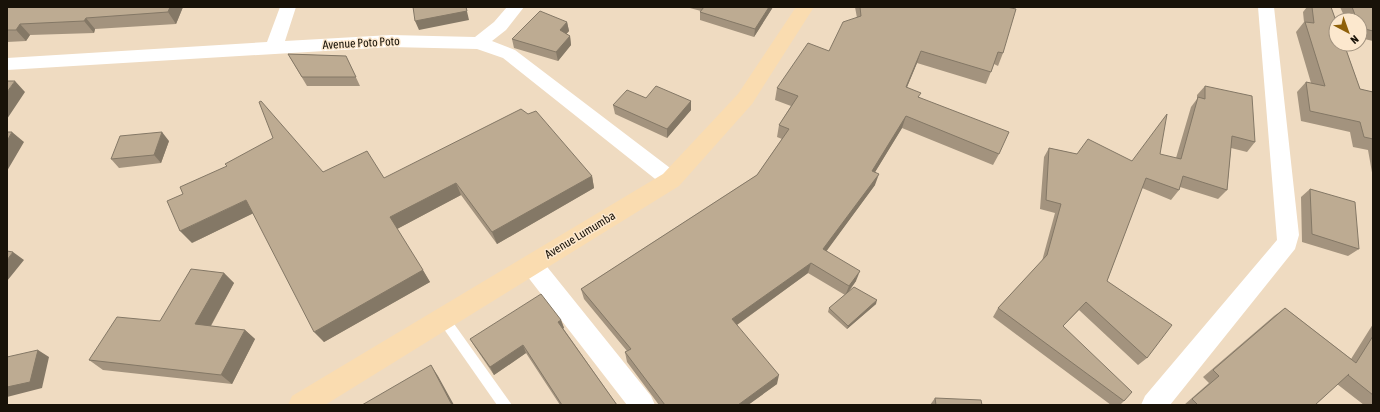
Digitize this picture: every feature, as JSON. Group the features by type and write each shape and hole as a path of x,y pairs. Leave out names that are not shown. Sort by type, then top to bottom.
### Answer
{"main road":[{"name":"Avenue Lumumba","path":"301,405 671,180 745,99 805,7"}],"street":[{"path":"274,48 288,7"},
{"path":"479,43 500,26 516,7"},
{"path":"1154,405 1286,242 1288,235 1266,7"},
{"name":"Avenue Poto Poto","path":"7,64 391,41 479,43 509,54 671,180"},
{"path":"532,265 642,405"}],"lane":[{"path":"444,318 505,405"}],"building":[{"path":"7,7 170,7 168,12 86,18 84,21 20,24 16,30 7,30"},
{"path":"413,7 466,7 467,11 415,21"},
{"path":"704,7 769,7 755,29 700,12"},
{"path":"860,7 1007,7 1016,9 1003,53 998,52 991,72 921,51 906,87 921,93 918,97 1009,132 999,154 906,116 872,171 879,174 823,249 860,271 849,286 811,263 732,319 779,375 738,405 665,405 625,352 631,349 581,289 757,175 789,129 779,125 798,96 777,88 808,43 829,51 843,22 861,16"},
{"path":"1312,7 1331,7 1333,12 1328,12 1328,52 1347,52 1360,89 1373,92 1373,139 1364,137 1360,122 1310,111 1306,82 1325,86 1305,22 1314,23"},
{"path":"1352,7 1373,7 1373,31 1368,30 1368,12 1354,12"},
{"path":"540,11 567,22 560,30 570,36 556,52 512,39"},
{"path":"288,54 346,56 356,77 302,77"},
{"path":"7,81 15,81 7,92"},
{"path":"656,86 691,101 667,129 613,105 627,90 646,98"},
{"path":"1205,86 1252,96 1255,142 1232,136 1227,190 1183,176 1179,190 1146,178 1107,281 1172,325 1147,358 1086,302 1063,326 1132,392 1124,401 998,308 1047,255 1061,204 1046,200 1049,148 1077,154 1088,139 1132,161 1167,114 1160,154 1181,159 1198,97 1205,99"},
{"path":"261,101 323,172 367,151 384,178 521,109 528,114 536,111 592,176 492,232 456,183 390,217 423,270 314,332 246,200 180,231 167,201 183,194 180,187 227,166 225,164 273,138 259,102"},
{"path":"7,132 12,132 7,141"},
{"path":"162,132 154,155 111,159 120,136"},
{"path":"1310,189 1355,202 1359,249 1312,234"},
{"path":"7,251 13,252 7,260"},
{"path":"191,269 224,273 195,324 245,330 221,375 89,360 117,317 160,321"},
{"path":"854,287 877,300 848,326 829,308"},
{"path":"541,294 561,320 558,322 617,405 562,405 523,345 490,367 470,339"},
{"path":"1285,308 1356,363 1373,336 1373,395 1348,375 1349,374 1315,405 1198,405 1192,399 1219,376 1213,370"},
{"path":"38,350 30,382 7,387 7,357"},
{"path":"431,365 452,405 362,405"},
{"path":"935,398 981,400 982,405 936,405"}]}
